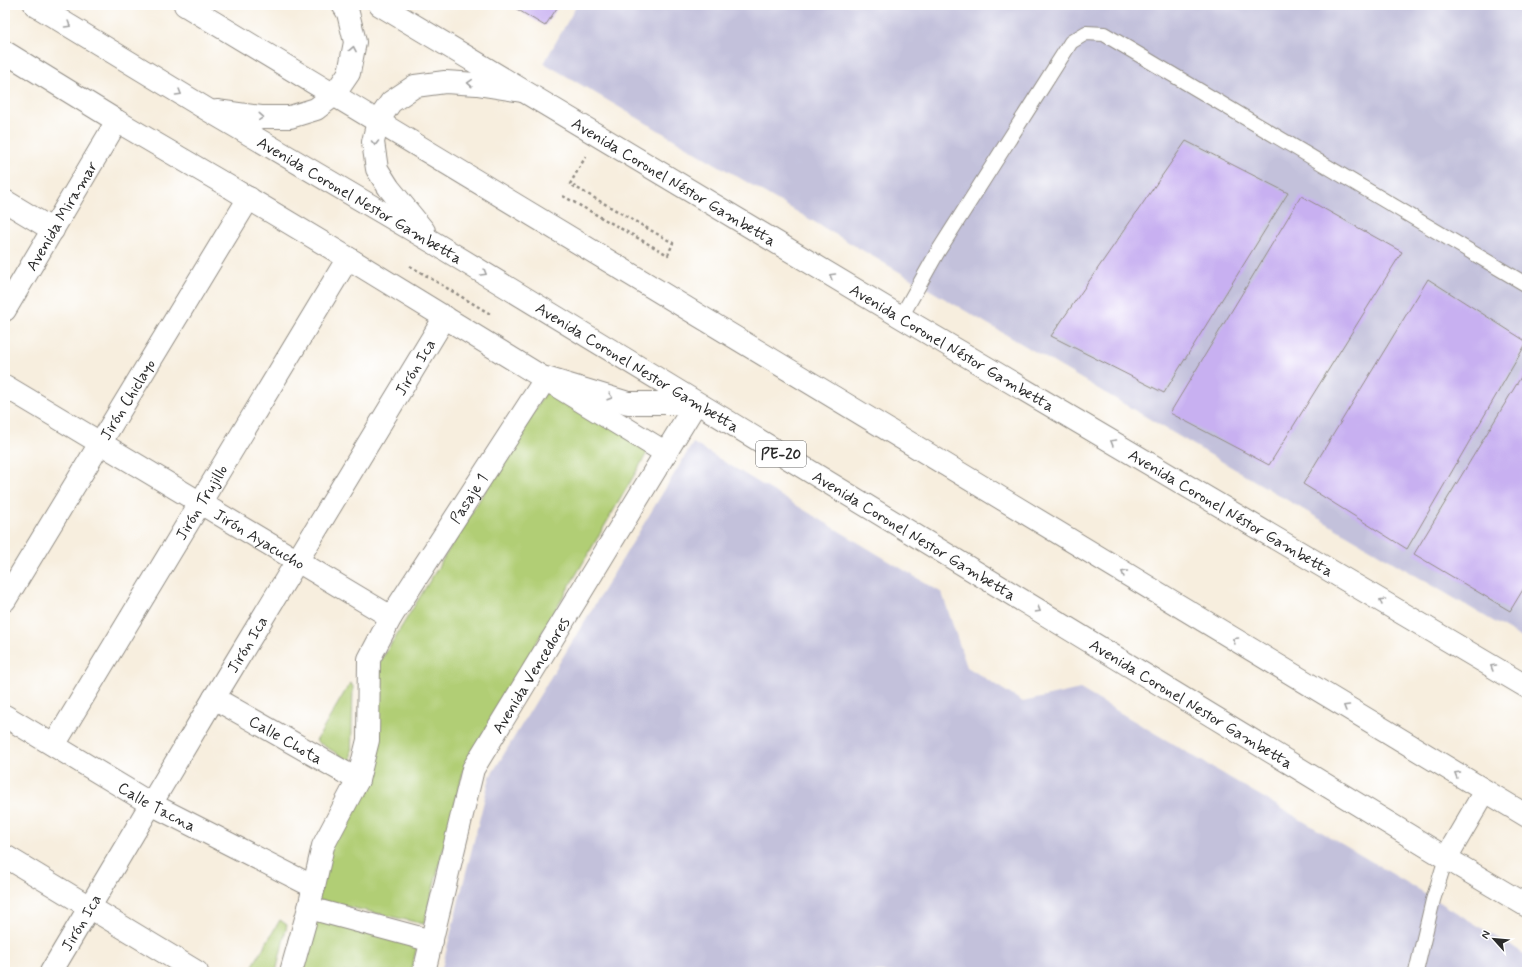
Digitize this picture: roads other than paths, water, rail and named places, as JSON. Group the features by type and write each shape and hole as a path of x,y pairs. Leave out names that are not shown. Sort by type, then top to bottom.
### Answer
{"main road":[{"name":"Avenida Coronel Nestor Gambetta","path":"35,5 208,110 436,244 1527,906"},
{"path":"185,5 1527,816"},
{"path":"208,110 261,117 290,117 316,108 334,95 349,73 355,42 348,13 342,5"},
{"name":"Avenida Coronel Néstor Gambetta","path":"380,5 901,317 1527,687"},
{"path":"5,52 117,121 249,198 546,378 666,453"},
{"path":"436,244 389,188 377,169 374,142 378,122 390,102 415,86 445,82 477,84 522,91"},
{"name":"Avenida Miramar","path":"5,310 117,121"},
{"name":"Jirón Chiclayo","path":"5,600 249,198"},
{"path":"5,201 53,230"},
{"name":"Jirón Trujillo","path":"54,745 348,258"},
{"name":"Jirón Ica","path":"51,972 88,907 445,317"},
{"path":"546,378 628,403 696,403"},
{"name":"Pasaje 1","path":"291,972 323,846 358,780 368,740 369,659 391,618 546,378"},
{"name":"Jirón Ayacucho","path":"5,386 391,618"},
{"name":"Avenida Vencedores","path":"424,972 473,769 696,403"},
{"name":"Calle Chota","path":"214,698 358,780"},
{"name":"Calle Tacna","path":"5,716 311,898 432,941"},
{"path":"1446,858 1485,791"},
{"path":"5,856 185,969"}],"lane":[{"path":"901,317 937,253 1071,42 1086,33 1104,34 1527,286"},
{"path":"1416,972 1433,900 1446,858"}]}
